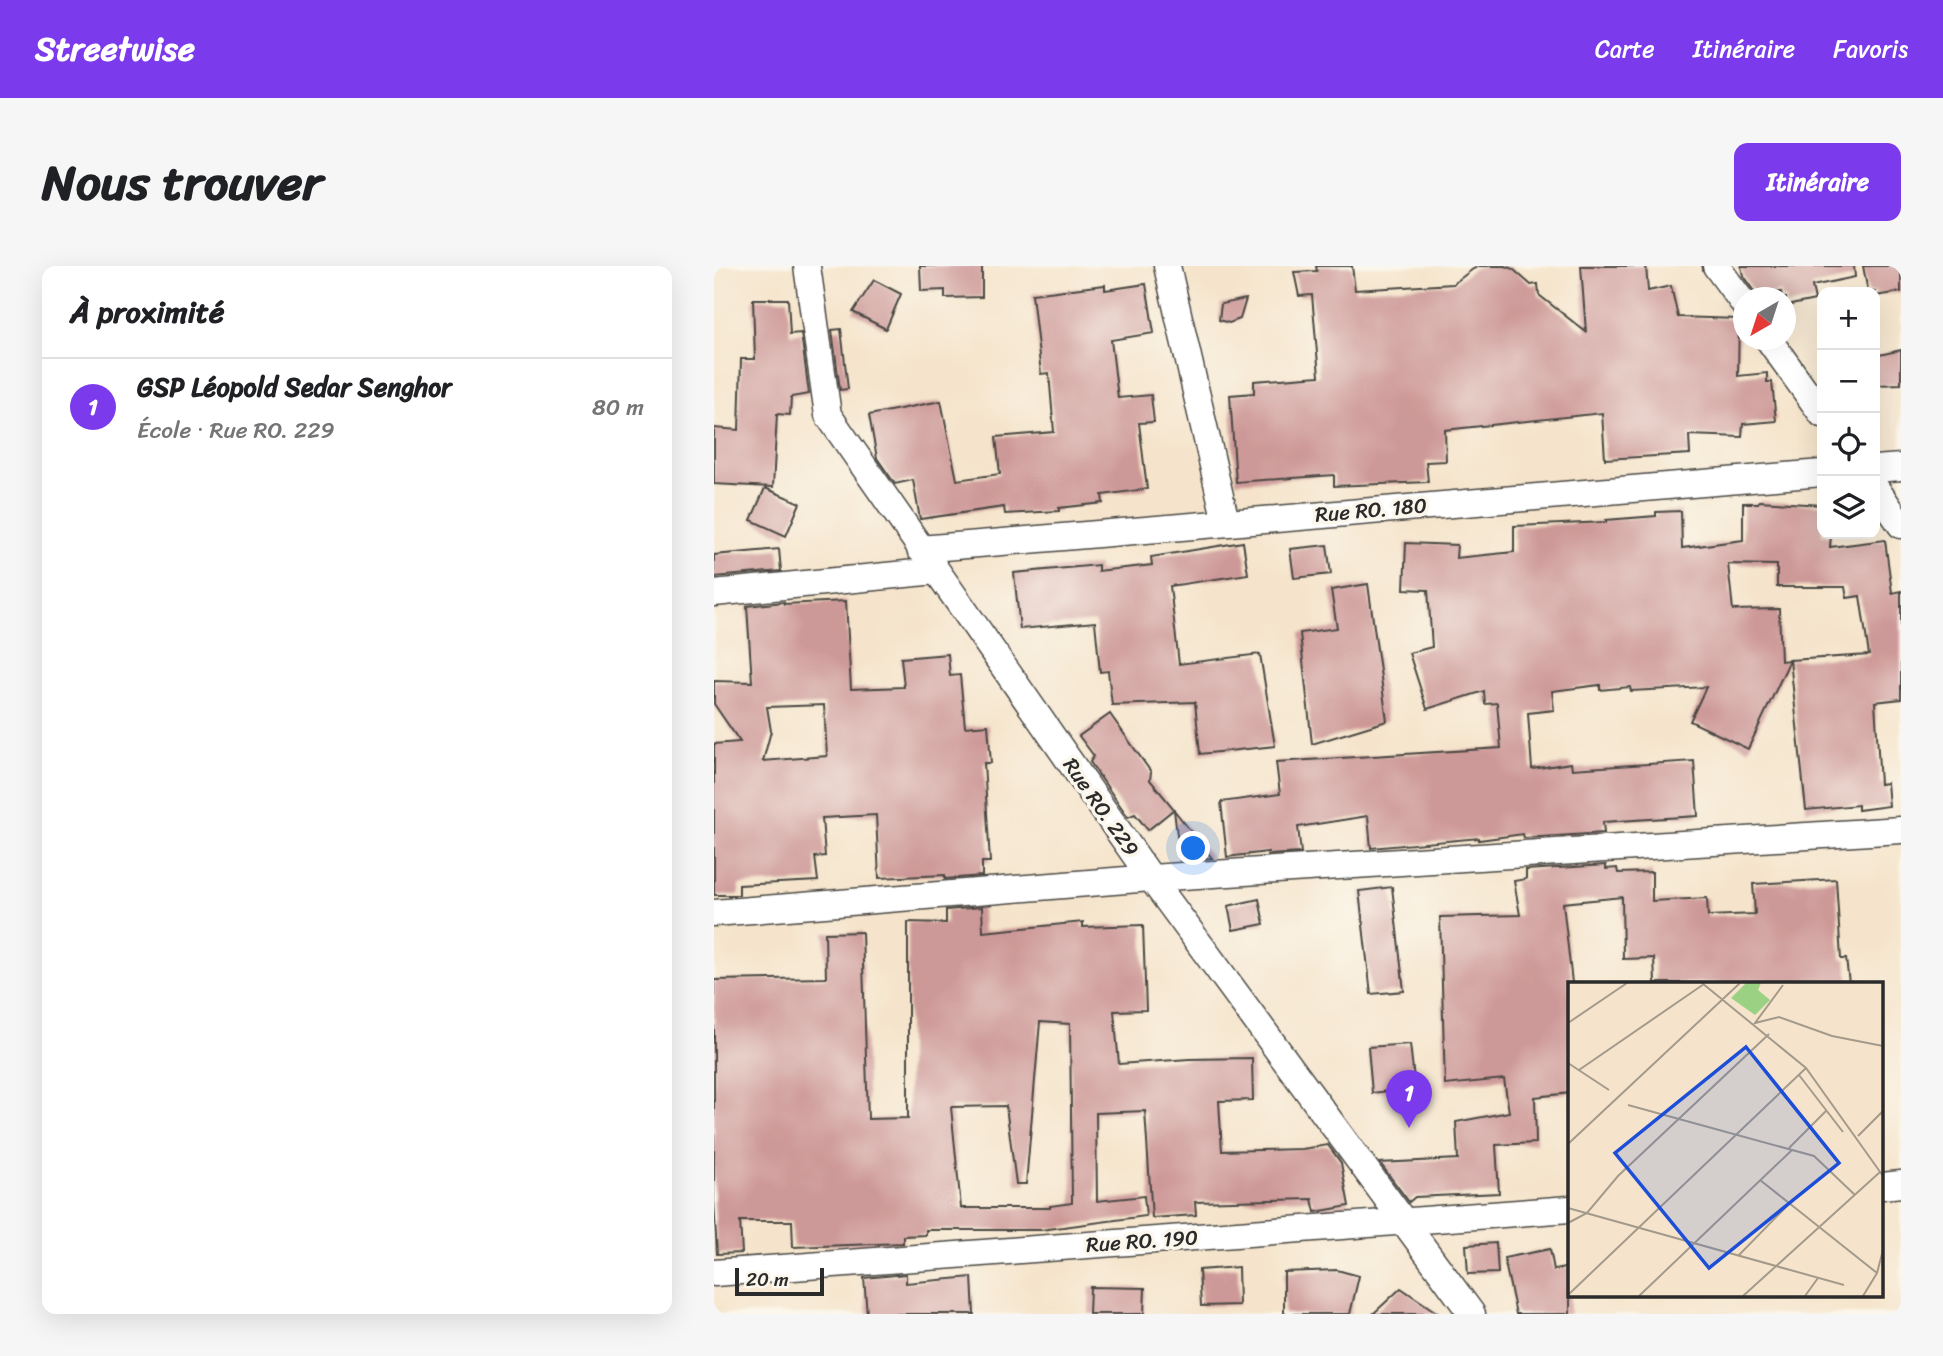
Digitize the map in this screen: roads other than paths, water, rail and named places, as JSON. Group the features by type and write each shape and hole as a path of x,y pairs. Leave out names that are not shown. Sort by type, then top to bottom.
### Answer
{"street":[{"name":"Rue RO. 229","path":"807,266 828,415 1151,878 1472,1314"},
{"path":"1167,266 1226,522"},
{"path":"1716,266 1733,289"},
{"path":"1776,350 1821,413"},
{"path":"1880,469 1901,467"},
{"name":"Rue RO. 180","path":"920,549 1817,473"},
{"path":"1880,494 1901,525"},
{"path":"714,593 936,571"},
{"path":"714,913 1151,878 1901,830"},
{"name":"Rue RO. 190","path":"714,1273 1568,1209"}],"place":[{"name":"GSP Léopold Sedar Senghor","path":"1409,1128"}]}
